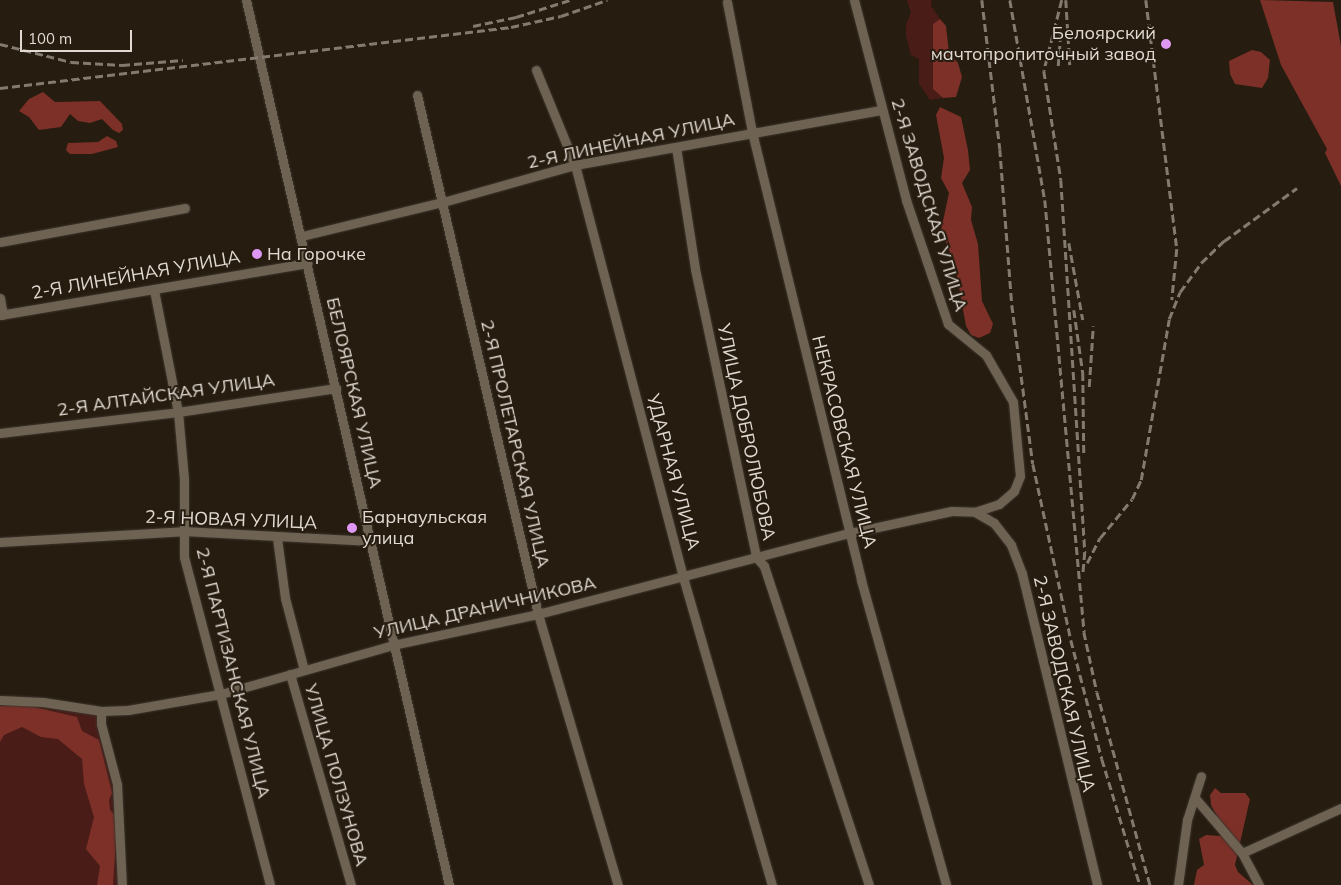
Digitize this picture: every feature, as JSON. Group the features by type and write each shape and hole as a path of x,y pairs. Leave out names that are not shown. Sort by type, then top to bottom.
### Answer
{"street":[{"name":"БЕЛОЯРСКАЯ УЛИЦА","path":"246,0 372,541 393,645 450,885"},
{"name":"2-Я ЗАВОДСКАЯ УЛИЦА","path":"854,0 906,200 948,324 986,354 1013,402 1020,476 1014,491 999,504 975,512"},
{"name":"НЕКРАСОВСКАЯ УЛИЦА","path":"727,2 752,132 850,533 946,885"},
{"name":"УДАРНАЯ УЛИЦА","path":"536,70 575,165 684,577 772,885"},
{"name":"2-Я ПРОЛЕТАРСКАЯ УЛИЦА","path":"417,95 444,202 538,614 618,885"},
{"name":"2-Я ЛИНЕЙНАЯ УЛИЦА","path":"302,236 444,202 575,165 882,110"},
{"name":"УЛИЦА ДОБРОЛЮБОВА","path":"676,148 695,269 756,556 764,566 868,885"},
{"path":"0,242 185,208"},
{"name":"2-Я ЛИНЕЙНАЯ УЛИЦА","path":"2,315 308,262"},
{"name":"2-Я ПАРТИЗАНСКАЯ УЛИЦА","path":"154,290 178,412 184,479 184,557 270,885"},
{"path":"0,298 2,315"},
{"name":"2-Я АЛТАЙСКАЯ УЛИЦА","path":"0,433 178,412 336,388"},
{"name":"УЛИЦА ДРАНИЧНИКОВА","path":"0,700 43,702 101,710 128,710 221,694 393,645 538,614 850,533 952,511 975,512"},
{"name":"2-Я ЗАВОДСКАЯ УЛИЦА","path":"975,512 994,523 1011,545 1022,574 1096,885"},
{"name":"2-Я НОВАЯ УЛИЦА","path":"0,542 183,531 277,538 372,541"},
{"name":"УЛИЦА ПОЛЗУНОВА","path":"277,538 285,598 304,670"},
{"name":"УЛИЦА ПОЛЗУНОВА","path":"290,674 351,885"},
{"path":"101,710 101,724 117,784 122,885"},
{"path":"1178,885 1186,820 1201,776"},
{"path":"1195,798 1242,853 1259,885"},
{"path":"1242,853 1341,808"}],"shaded area":[{"path":"907,0 932,0 931,6 940,19 933,24 933,89 943,98 930,100 919,84 919,59 911,55 906,36 906,24 911,13"},
{"path":"1260,0 1333,2 1341,46 1341,186 1325,153 1327,149 1281,65"},
{"path":"940,19 946,26 949,53 958,63 962,77 956,97 943,98 933,89 933,24"},
{"path":"1252,50 1261,52 1270,60 1268,78 1262,88 1235,84 1230,74 1229,61"},
{"path":"43,92 55,102 100,101 122,124 123,130 119,133 113,130 102,119 90,123 78,121 70,114 61,127 39,130 29,117 19,111 29,99"},
{"path":"940,107 961,117 968,150 970,170 962,183 972,207 971,220 978,244 982,301 993,324 990,333 979,338 971,335 966,326 955,265 941,230 949,193 941,178 944,158 936,115"},
{"path":"107,136 116,141 118,147 92,154 70,154 66,150 68,143 98,142"},
{"path":"0,700 101,711 114,767 123,885 0,885"},
{"path":"25,705 77,717 82,731 99,740 112,793 109,800 110,810 116,816 117,826 113,885 97,885 100,866 86,849 94,817 84,784 82,759 58,739 41,737 22,727 4,735 0,742 0,706"},
{"path":"1215,788 1221,793 1245,793 1250,799 1235,865 1238,872 1253,885 1194,885 1197,870 1204,865 1199,839 1206,835 1221,836 1220,822 1211,805 1210,795"}],"railway":[{"path":"473,26 516,17 570,0"},
{"path":"0,88 511,27 561,16 607,0"},
{"path":"982,0 1000,149 1012,305 1033,464 1071,640 1102,759 1140,885"},
{"path":"1010,0 1045,200 1084,632 1097,692 1150,885"},
{"path":"1062,0 1044,71 1061,180 1085,552 1083,573"},
{"path":"1066,0 1070,65"},
{"path":"1146,0 1177,249 1172,300"},
{"path":"1058,66 1061,26"},
{"path":"0,44 71,62 122,65 183,60"},
{"path":"1087,563 1100,538 1132,499 1141,480 1169,319 1180,292 1201,263 1224,241 1297,188"},
{"path":"1069,243 1083,320"},
{"path":"1074,310 1083,373 1084,454"},
{"path":"1089,387 1093,326"}],"place":[{"name":"Белоярский мачтопропиточный завод","path":"1166,44"},
{"name":"На Горочке","path":"257,254"},
{"name":"Барнаульская улица","path":"352,528"}]}
